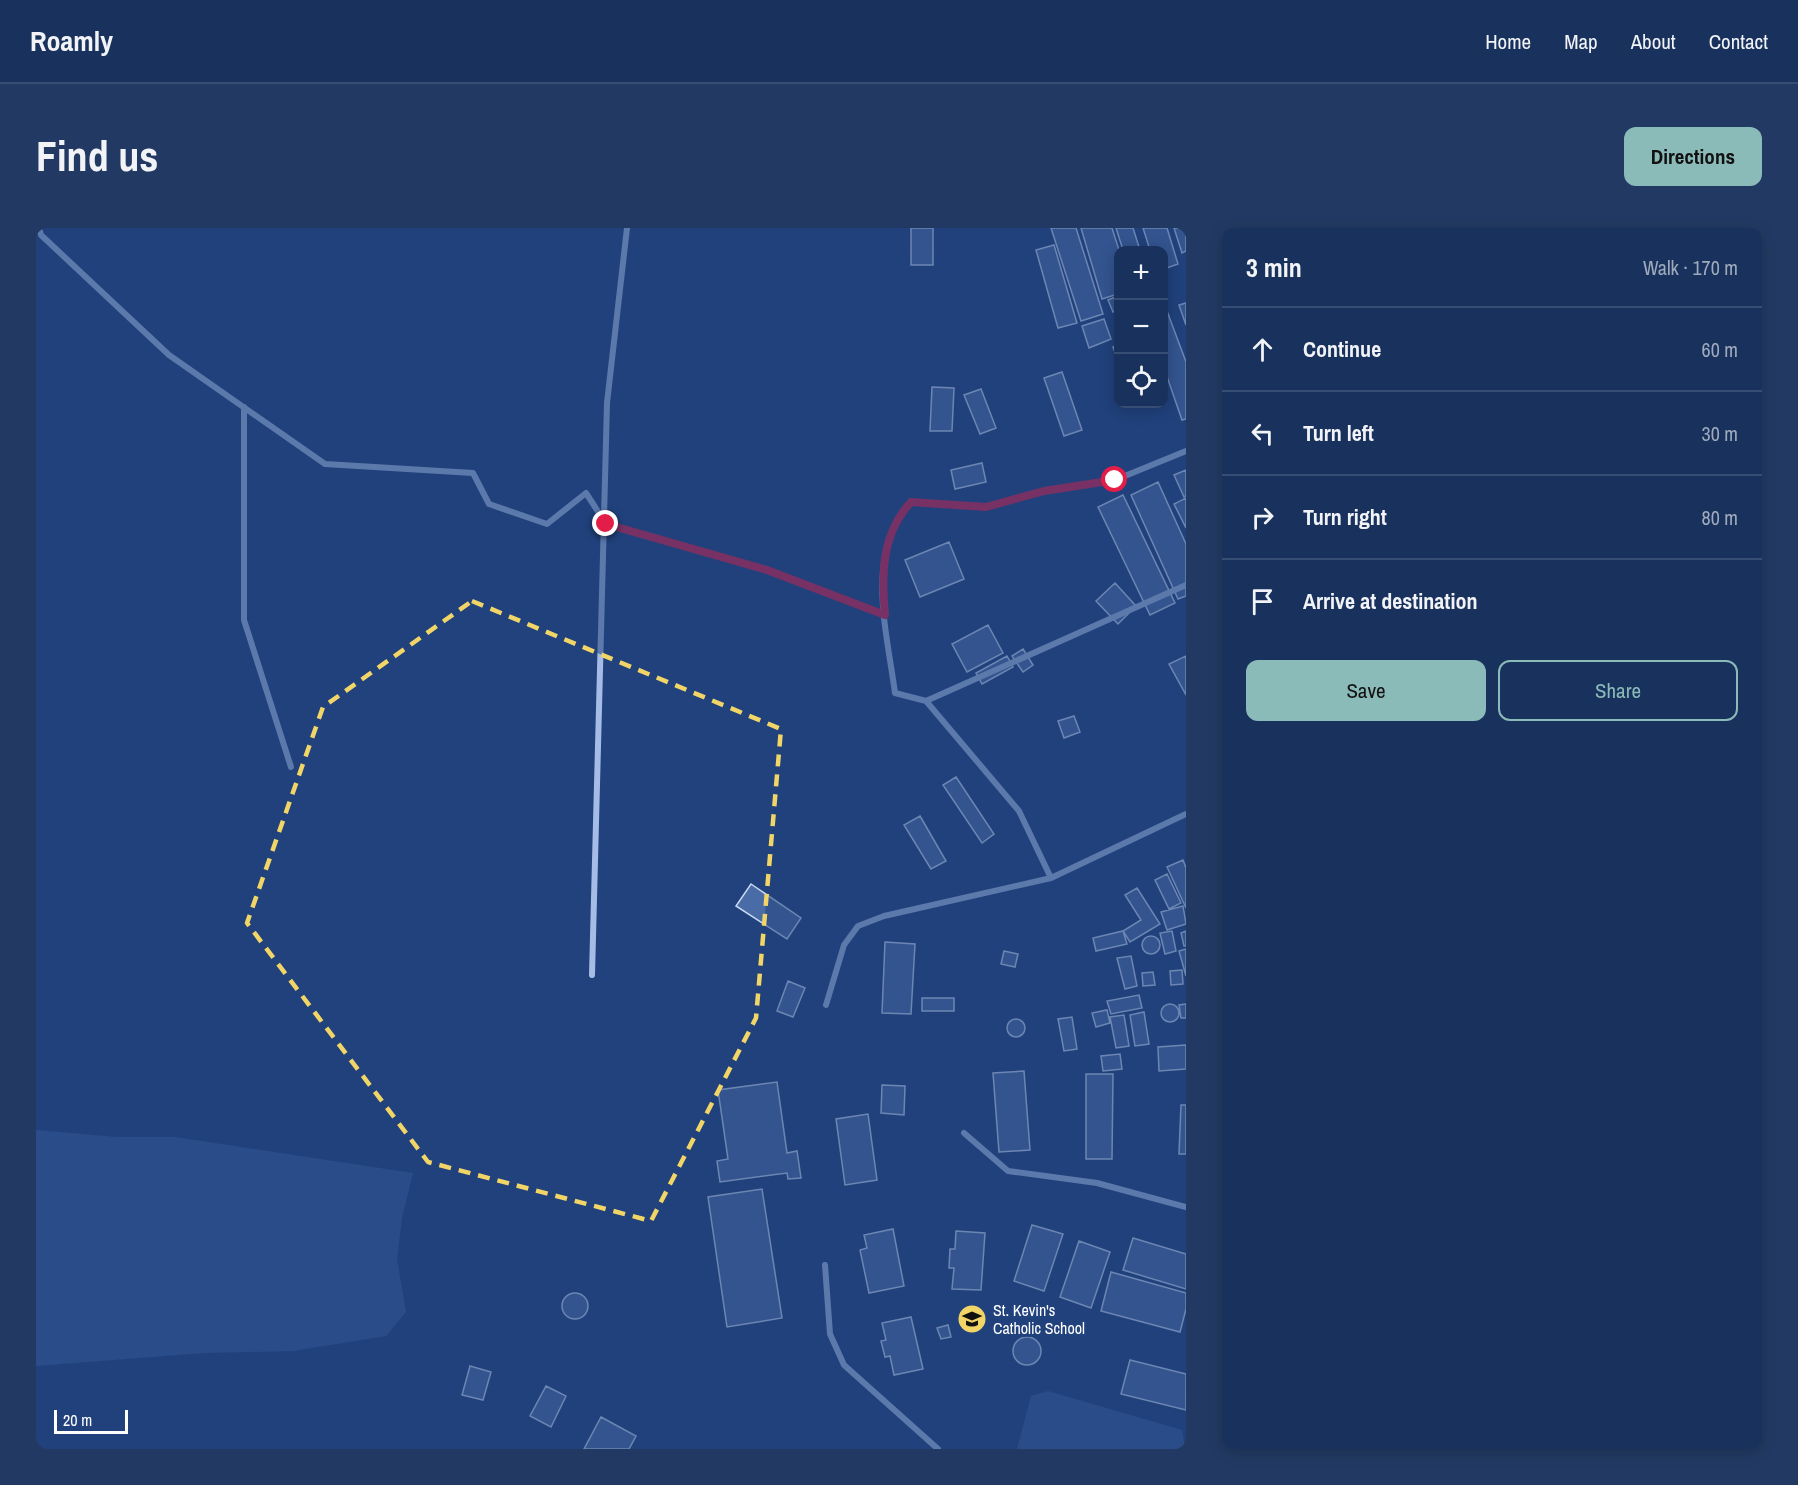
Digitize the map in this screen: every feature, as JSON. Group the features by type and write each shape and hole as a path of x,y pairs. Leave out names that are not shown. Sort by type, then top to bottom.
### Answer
{"street":[{"path":"39,228 41,235 169,355 325,464 473,473 489,504 547,524 586,492 606,524 767,570 885,615"},
{"path":"592,975 608,403 627,228"},
{"path":"244,407 244,620 291,767"},
{"path":"1051,878 1019,811 926,701 895,693 885,615 885,548 897,516 911,502 986,507 1044,491 1115,480 1186,451"},
{"path":"926,701 1186,585"},
{"path":"826,1005 844,945 858,926 884,916 1051,878 1186,814"},
{"path":"964,1133 1008,1171 1097,1183 1186,1207"},
{"path":"825,1265 830,1334 844,1365 938,1449"}],"highlighted area":[{"path":"472,601 781,729 756,1018 651,1221 428,1162 247,923 323,707"}],"shaded area":[{"path":"36,1130 117,1137 175,1137 413,1173 402,1218 397,1259 406,1312 386,1336 293,1351 204,1353 36,1366"},
{"path":"1048,1391 1182,1430 1185,1449 1017,1449 1031,1396"}],"building":[{"path":"911,228 933,228 933,265 911,265"},
{"path":"1051,228 1076,228 1103,314 1081,321"},
{"path":"1081,228 1112,228 1118,246 1114,246 1114,295 1102,299"},
{"path":"1116,228 1133,228 1139,246 1122,246"},
{"path":"1143,228 1167,228 1178,264 1168,268 1168,246 1149,246"},
{"path":"1174,228 1186,228 1186,251 1182,253"},
{"path":"1054,245 1077,323 1058,328 1036,250"},
{"path":"1114,298 1114,312 1113,312 1108,300"},
{"path":"1186,303 1186,325 1179,305"},
{"path":"1168,314 1186,362 1186,419 1182,420 1168,380"},
{"path":"1104,319 1111,339 1089,348 1082,326"},
{"path":"1062,372 1082,430 1064,436 1044,378"},
{"path":"932,387 954,388 952,431 930,431"},
{"path":"981,389 996,428 980,434 964,395"},
{"path":"982,463 986,482 955,489 951,470"},
{"path":"1186,470 1186,496 1184,497 1174,475"},
{"path":"1158,482 1186,544 1186,596 1178,599 1131,495"},
{"path":"1123,495 1175,603 1150,615 1098,507"},
{"path":"1186,498 1186,528 1174,504"},
{"path":"949,542 964,579 920,597 905,560"},
{"path":"1115,583 1136,606 1118,624 1096,601"},
{"path":"988,625 1003,653 967,672 952,644"},
{"path":"1023,649 1033,665 1023,672 1012,656"},
{"path":"1007,656 1013,667 982,684 976,673"},
{"path":"1186,656 1186,695 1169,664"},
{"path":"1074,716 1080,732 1064,738 1058,721"},
{"path":"956,777 994,834 982,843 943,785"},
{"path":"920,816 946,861 931,869 904,825"},
{"path":"1183,860 1186,868 1186,908 1167,867"},
{"path":"1167,874 1181,903 1169,909 1155,880"},
{"path":"751,884 801,918 787,939 736,906"},
{"path":"1137,888 1160,924 1130,942 1123,931 1141,920 1125,895"},
{"path":"1183,906 1186,924 1167,930 1161,912"},
{"path":"1123,931 1127,944 1096,951 1093,938"},
{"path":"1172,931 1176,951 1165,954 1160,933"},
{"path":"1186,931 1186,946 1184,946 1181,933"},
{"path":"1151,936 1157,939 1160,945 1157,951 1151,954 1145,951 1142,945 1145,939"},
{"path":"885,942 915,944 911,1014 882,1013"},
{"path":"1186,949 1186,976 1179,951"},
{"path":"1004,951 1018,954 1015,967 1001,964"},
{"path":"1131,956 1137,986 1125,989 1117,958"},
{"path":"1182,970 1183,984 1171,985 1170,971"},
{"path":"1153,972 1155,985 1143,986 1142,973"},
{"path":"788,981 805,988 793,1017 777,1011"},
{"path":"1139,995 1142,1008 1111,1014 1107,1001"},
{"path":"922,998 954,998 954,1011 922,1011"},
{"path":"1170,1004 1176,1007 1179,1013 1176,1019 1170,1022 1164,1019 1161,1013 1164,1007"},
{"path":"1186,1004 1186,1018 1181,1018 1179,1005"},
{"path":"1107,1010 1110,1023 1096,1027 1092,1013"},
{"path":"1144,1012 1149,1044 1135,1046 1130,1015"},
{"path":"1124,1015 1129,1046 1116,1048 1110,1017"},
{"path":"1072,1017 1077,1049 1064,1051 1058,1019"},
{"path":"1016,1019 1022,1022 1025,1028 1022,1034 1016,1037 1010,1034 1007,1028 1010,1022"},
{"path":"1186,1045 1186,1069 1159,1071 1158,1047"},
{"path":"1120,1054 1122,1069 1103,1071 1101,1056"},
{"path":"1024,1071 1030,1150 999,1152 993,1073"},
{"path":"1086,1074 1113,1074 1112,1159 1086,1159"},
{"path":"777,1082 787,1153 797,1151 801,1178 788,1179 787,1173 720,1182 717,1161 728,1159 718,1090"},
{"path":"882,1085 905,1086 904,1115 881,1113"},
{"path":"1181,1105 1186,1105 1186,1154 1179,1154"},
{"path":"868,1114 877,1180 845,1185 836,1119"},
{"path":"762,1189 782,1318 727,1327 708,1197"},
{"path":"1032,1225 1063,1234 1044,1291 1014,1281"},
{"path":"893,1229 904,1286 869,1293 860,1250 867,1248 864,1235"},
{"path":"956,1231 985,1233 981,1290 952,1289 954,1268 949,1268 950,1249 955,1249"},
{"path":"1133,1238 1186,1254 1186,1289 1123,1270"},
{"path":"1079,1241 1110,1252 1091,1308 1060,1297"},
{"path":"1111,1272 1186,1293 1186,1309 1180,1332 1101,1311"},
{"path":"575,1293 584,1297 588,1306 584,1315 575,1319 566,1315 562,1306 566,1297"},
{"path":"911,1317 923,1369 894,1375 890,1356 885,1357 881,1341 886,1340 882,1323"},
{"path":"948,1325 951,1337 941,1339 937,1328"},
{"path":"1027,1337 1037,1341 1041,1351 1037,1361 1027,1365 1017,1361 1013,1351 1017,1341"},
{"path":"1130,1360 1186,1374 1186,1410 1121,1394"},
{"path":"470,1366 491,1372 483,1400 462,1395"},
{"path":"546,1386 566,1396 551,1427 530,1416"},
{"path":"601,1417 636,1436 629,1449 584,1449"}],"place":[{"name":"St. Kevin's Catholic School","path":"972,1319"}],"route":[{"path":"606,524 767,570 885,615 883,596 885,548 897,516 911,502 986,507 1044,491 1115,480"}]}
